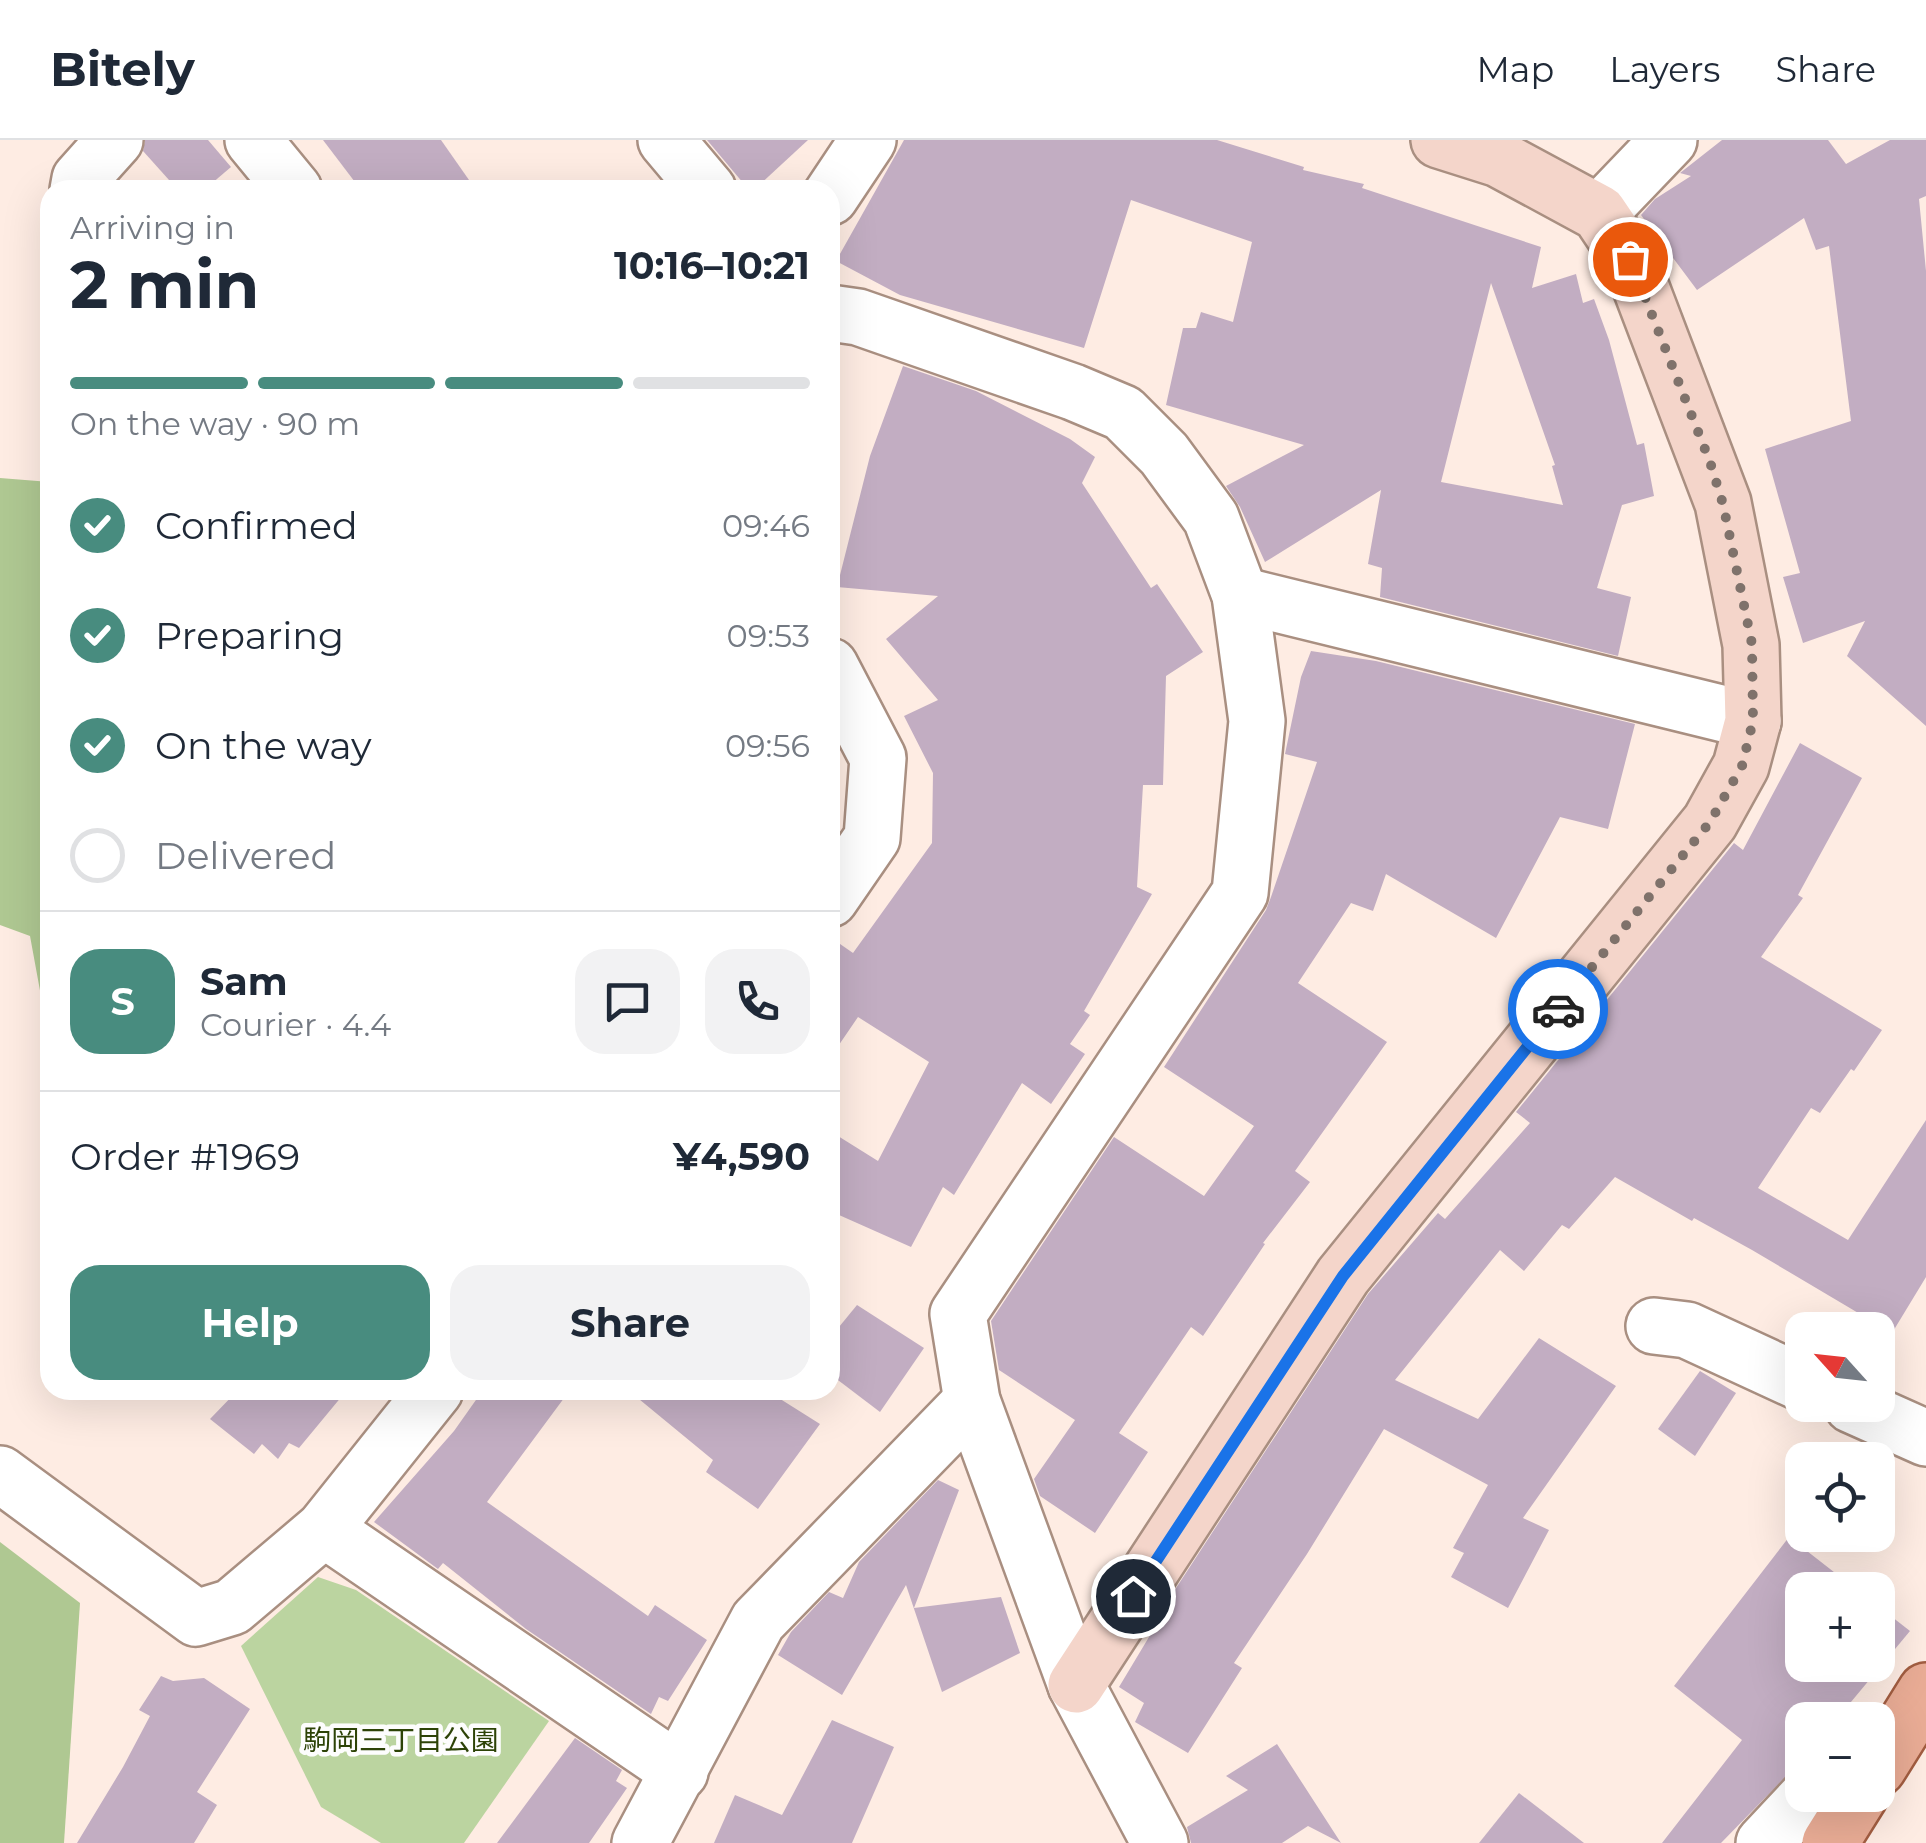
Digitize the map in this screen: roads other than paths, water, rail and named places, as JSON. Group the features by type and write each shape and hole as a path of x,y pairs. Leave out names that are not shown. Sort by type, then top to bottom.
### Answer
{"main road":[{"path":"1895,1741 1926,1692"},
{"path":"1830,1843 1849,1812"}],"street":[{"path":"80,180 115,140"},
{"path":"253,140 286,180"},
{"path":"666,140 700,180"},
{"path":"840,181 868,140"},
{"path":"1076,1684 1343,1276 1710,822 1742,766 1753,721 1752,644 1723,504 1630,259 1599,212 1499,159 1439,140"},
{"path":"1599,212 1669,140"},
{"path":"840,314 858,317 1074,392 1122,413 1164,454 1211,518 1240,595 1257,721 1240,893 958,1314 972,1401 1076,1684 1160,1843"},
{"path":"1240,595 1753,721"},
{"path":"840,685 878,758 872,838 840,885"},
{"path":"1654,1326 1686,1330 1785,1375"},
{"path":"0,1474 196,1618 232,1606 324,1529 427,1400"},
{"path":"640,1843 758,1621 972,1401"},
{"path":"1890,1422 1926,1438"},
{"path":"324,1529 680,1772"},
{"path":"1894,1702 1926,1659"},
{"path":"1764,1843 1792,1812"}],"park label":[{"name":"駒岡三丁目公園","path":"401,1740"}]}
